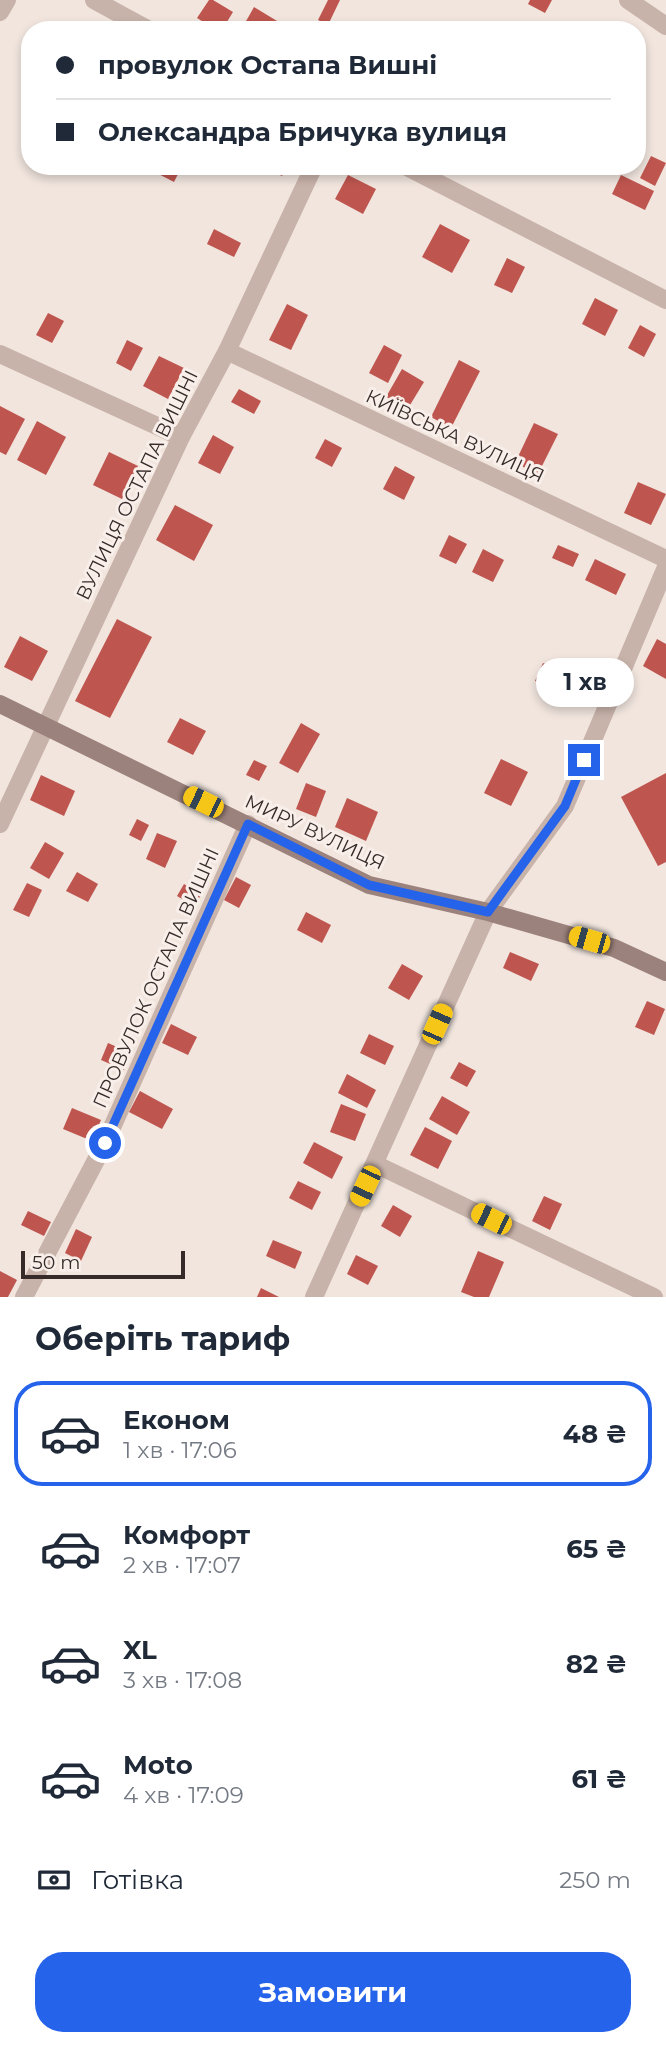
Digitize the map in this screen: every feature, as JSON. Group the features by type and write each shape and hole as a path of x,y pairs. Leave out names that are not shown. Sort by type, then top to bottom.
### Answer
{"main road":[{"name":"МИРУ ВУЛИЦЯ","path":"0,704 369,885 488,912 614,948 666,972"}],"street":[{"path":"0,12 7,0"},
{"path":"94,0 132,21"},
{"path":"628,0 666,26"},
{"name":"ВУЛИЦЯ ОСТАПА ВИШНІ","path":"0,824 181,437 227,351 310,175"},
{"path":"423,175 666,300"},
{"name":"КИЇВСЬКА ВУЛИЦЯ","path":"227,351 666,559"},
{"path":"0,354 181,437"},
{"path":"314,1297 488,912 565,806 658,602 666,567"},
{"name":"ПРОВУЛОК ОСТАПА ВИШНІ","path":"24,1297 105,1143 248,824"},
{"path":"375,1164 654,1297"}],"building":[{"path":"209,0 233,12 228,21 202,21 197,18"},
{"path":"328,0 340,0 330,21 318,20"},
{"path":"530,0 552,0 545,13 528,4"},
{"path":"254,7 277,21 246,21"},
{"path":"651,156 666,163 655,186 640,178 646,175 646,166"},
{"path":"160,175 178,175 174,182"},
{"path":"348,175 376,189 363,214 335,199"},
{"path":"621,175 654,191 645,210 612,194"},
{"path":"440,224 470,240 452,273 422,257"},
{"path":"214,229 241,243 234,257 207,244"},
{"path":"507,258 525,267 512,293 494,285"},
{"path":"595,298 618,310 605,336 582,324"},
{"path":"287,304 308,315 291,350 269,340"},
{"path":"48,313 64,321 52,343 36,335"},
{"path":"640,325 656,334 644,357 628,348"},
{"path":"127,340 143,348 131,371 116,363"},
{"path":"384,345 402,355 388,383 369,373"},
{"path":"159,356 184,368 168,399 143,386"},
{"path":"459,360 480,371 451,428 431,417"},
{"path":"402,369 424,382 407,410 386,397"},
{"path":"239,389 261,401 254,414 231,402"},
{"path":"0,406 25,419 6,455 0,452"},
{"path":"37,421 66,437 46,475 17,460"},
{"path":"534,423 558,434 538,474 515,463"},
{"path":"213,435 234,447 220,474 198,463"},
{"path":"325,439 342,448 332,467 315,458"},
{"path":"109,452 138,466 122,499 93,485"},
{"path":"395,466 415,477 404,500 383,489"},
{"path":"638,482 666,494 651,525 624,513"},
{"path":"175,505 213,525 194,561 156,540"},
{"path":"449,535 467,544 456,564 439,556"},
{"path":"558,545 579,554 573,567 552,558"},
{"path":"483,549 504,560 493,582 472,572"},
{"path":"595,559 626,574 616,595 585,580"},
{"path":"117,619 152,637 110,718 75,701"},
{"path":"20,636 48,651 32,681 4,667"},
{"path":"657,639 666,644 666,679 643,666"},
{"path":"543,663 571,675 563,694 535,681"},
{"path":"180,718 206,731 193,755 167,742"},
{"path":"301,723 320,734 298,773 279,763"},
{"path":"501,759 528,772 511,806 484,793"},
{"path":"254,760 267,766 259,781 246,775"},
{"path":"666,773 666,862 658,866 621,797"},
{"path":"41,775 75,791 64,816 30,800"},
{"path":"306,783 326,791 316,817 296,809"},
{"path":"347,798 378,812 366,841 335,827"},
{"path":"137,819 149,825 141,841 129,835"},
{"path":"157,833 177,841 165,868 146,859"},
{"path":"45,842 64,853 49,879 30,868"},
{"path":"77,872 98,884 88,902 66,891"},
{"path":"236,877 251,885 239,908 224,900"},
{"path":"27,883 42,890 29,917 13,910"},
{"path":"184,884 201,895 194,906 177,896"},
{"path":"306,912 331,925 322,943 297,930"},
{"path":"510,952 539,964 531,981 503,968"},
{"path":"402,964 423,976 409,1000 388,988"},
{"path":"647,1001 665,1009 654,1035 635,1027"},
{"path":"171,1024 197,1037 188,1055 162,1043"},
{"path":"369,1034 394,1046 385,1065 360,1053"},
{"path":"108,1043 131,1053 124,1070 101,1060"},
{"path":"459,1062 476,1071 467,1087 450,1078"},
{"path":"347,1074 376,1090 367,1108 338,1093"},
{"path":"140,1091 173,1109 162,1129 129,1112"},
{"path":"442,1096 470,1112 457,1135 429,1119"},
{"path":"341,1104 366,1114 355,1141 330,1132"},
{"path":"72,1108 101,1120 92,1141 63,1129"},
{"path":"425,1127 452,1141 438,1169 410,1155"},
{"path":"314,1142 343,1157 332,1179 303,1163"},
{"path":"298,1181 321,1192 312,1210 289,1198"},
{"path":"544,1196 562,1204 550,1230 532,1221"},
{"path":"393,1205 412,1216 400,1237 381,1226"},
{"path":"28,1211 51,1222 44,1236 21,1225"},
{"path":"76,1229 92,1237 81,1261 65,1253"},
{"path":"273,1240 302,1252 295,1269 266,1256"},
{"path":"478,1251 504,1262 489,1297 474,1297 461,1292"},
{"path":"356,1255 378,1266 368,1285 347,1274"},
{"path":"0,1271 17,1280 8,1297 0,1297"},
{"path":"261,1288 279,1297 257,1297"}],"route":[{"path":"105,1143 248,824 369,885 488,912 565,806 584,760"}]}
